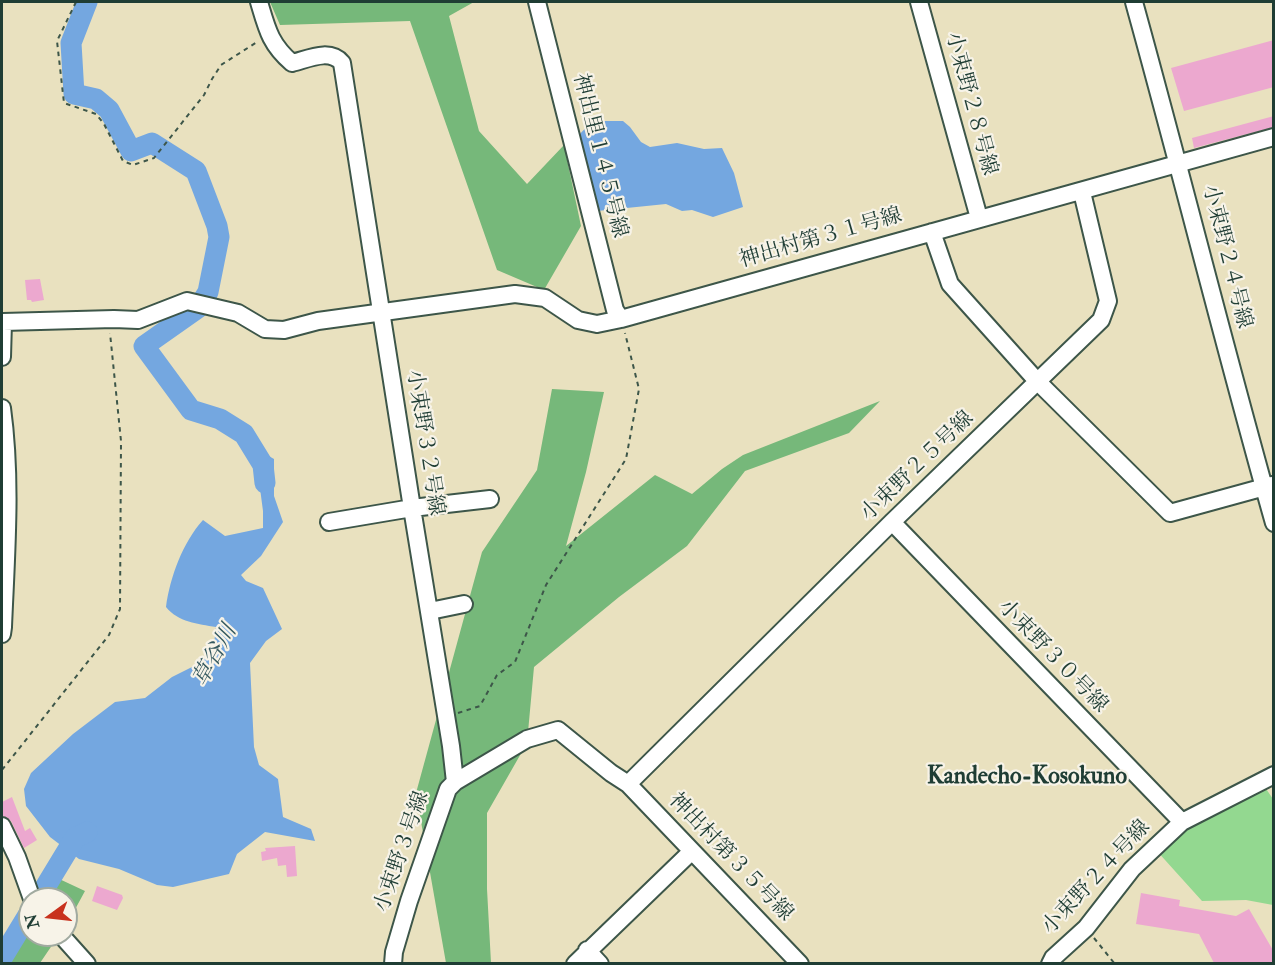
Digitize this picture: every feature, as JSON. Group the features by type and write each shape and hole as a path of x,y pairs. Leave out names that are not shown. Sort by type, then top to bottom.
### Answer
{"street":[{"path":"259,2 268,33"},
{"name":"神出里１４５号線","path":"537,2 615,310 621,319"},
{"name":"小束野２８号線","path":"919,2 979,218"},
{"name":"小束野２４号線","path":"1134,2 1179,163 1226,351 1269,486 1274,523"},
{"name":"小束野３２号線","path":"268,33 278,51 292,63 326,54 339,59 342,63 447,716 455,782"},
{"name":"神出村第３１号線","path":"114,318 138,320 187,300 238,313 265,329 284,330 318,321 515,294 545,298 578,320 597,324 979,218 1082,192 1274,137"},
{"name":"小束野２５号線","path":"628,784 892,522 1101,320 1108,301 1082,192"},
{"path":"932,232 950,284 1037,381 1170,513 1269,486"},
{"path":"2,357 3,322 114,318"},
{"path":"2,408 6,441 8,509 2,634"},
{"path":"329,522 412,508 490,500"},
{"name":"小束野３０号線","path":"892,522 1182,822"},
{"path":"430,611 464,604"},
{"name":"小束野３号線","path":"393,963 409,901 448,789 455,782 527,739 558,730 610,773 628,784"},
{"name":"小束野２４号線","path":"1050,963 1086,928 1132,869 1182,822 1271,780"},
{"name":"神出村第３５号線","path":"628,784 800,963"},
{"path":"2,826 27,887"},
{"path":"575,963 692,851"},
{"path":"72,947 87,963"},
{"path":"587,950 600,963"}],"path":[{"path":"76,2 57,41 64,103 96,114 104,124 123,161 133,165 154,158 204,95 221,65 268,33"},
{"path":"2,770 109,636 120,609 121,441 110,333 114,318"},
{"path":"447,716 480,706 497,675 515,662 546,585 626,459 639,388 621,319"},
{"path":"1086,928 1115,963"}],"green space":[{"path":"270,2 474,2 449,16 479,131 527,184 564,145 581,226 544,290 497,270 410,21 280,25"},
{"path":"552,389 604,392 566,546 655,475 692,494 743,455 880,401 849,433 745,471 687,546 619,597 534,667 527,743 487,813 487,889 491,963 446,963 416,793 482,552 537,470"},
{"path":"1262,783 1273,799 1273,905 1246,900 1202,901 1156,850 1184,824"},
{"path":"55,877 76,887 55,887"},
{"path":"78,888 85,891 78,904"},
{"path":"18,937 18,947 51,947 40,963 2,964 2,956"}],"water":[{"path":"605,121 623,121 641,142 650,147 677,143 704,149 722,148 734,173 743,207 713,217 692,210 682,211 666,204 597,211 576,141 588,127"},
{"path":"260,451 274,459 274,496 283,522 261,556 241,575 246,581 263,588 282,629 266,641 250,663 254,747 259,765 278,779 283,817 311,829 315,841 265,832 237,854 229,874 173,887 157,885 119,869 79,859 50,837 26,806 24,789 31,773 73,734 115,702 145,698 172,677 202,662 214,644 216,627 189,622 171,612 166,607 171,584 189,539 203,520 225,536 263,528 256,458"}],"building":[{"path":"1274,40 1274,87 1184,111 1171,68"},
{"path":"1274,116 1274,127 1194,148 1192,138"},
{"path":"40,279 44,300 32,302 27,300 25,280"},
{"path":"12,797 25,831 30,828 37,840 24,848 11,821 3,816 2,802"},
{"path":"295,846 297,876 287,877 286,865 278,866 277,858 262,861 261,852 266,851 265,848"},
{"path":"97,886 122,895 123,898 117,910 92,901"},
{"path":"1141,893 1180,900 1179,906 1236,916 1249,909 1274,952 1274,963 1214,963 1199,934 1136,924"}],"waterway":[{"name":"草谷川","path":"87,2 71,43 74,94 96,99 109,110 131,151 152,143 196,171 219,237 208,292 198,308 144,346 191,410 220,419 244,434 263,465 265,483"},
{"name":"草谷川","path":"45,887 75,838 87,832"},
{"name":"草谷川","path":"2,958 18,932"}],"district":[{"name":"Kandecho-Kosokuno","path":"1027,778"}]}
